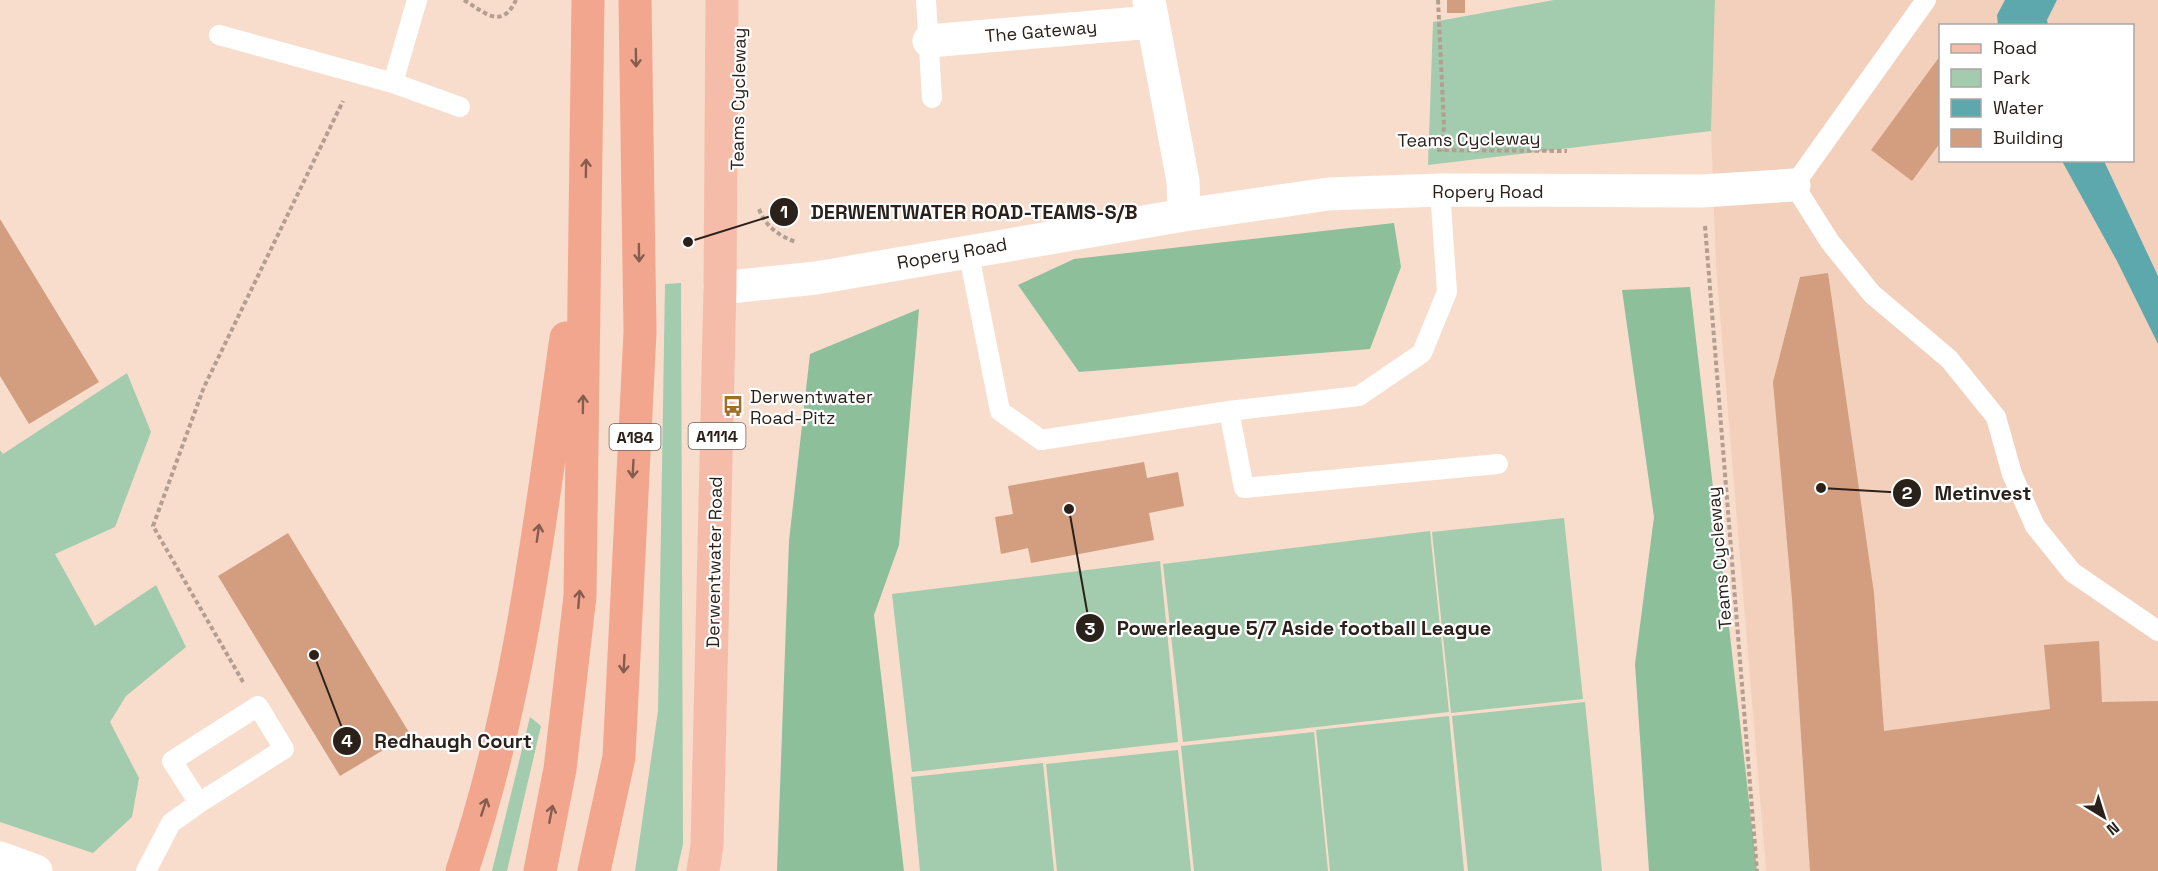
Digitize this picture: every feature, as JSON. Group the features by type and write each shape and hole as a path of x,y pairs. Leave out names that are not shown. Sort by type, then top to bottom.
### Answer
{"highway":[{"path":"540,871 560,769 580,596 588,0"},
{"name":"A184","path":"594,871 620,757 640,332 635,0"},
{"path":"462,871 486,800 523,638 586,206"}],"main road":[{"name":"Derwentwater Road","path":"703,871 707,846 720,288 722,0"}],"street":[{"name":"The Gateway","path":"929,41 1151,11"},
{"path":"1151,11 1183,181 1184,215"},
{"name":"Ropery Road","path":"720,288 816,278 968,250 1329,194 1440,190 1702,191 1794,185"},
{"path":"0,858 36,871"}],"lane":[{"path":"393,83 417,0"},
{"path":"926,0 932,98"},
{"path":"1926,0 1794,185 1830,242 1872,294 1949,359 1996,417 2012,474 2035,526 2072,572 2158,630"},
{"path":"219,35 393,83 460,107"},
{"path":"968,250 1000,411 1041,440 1229,411 1359,396 1422,353 1447,292 1440,190"},
{"path":"1229,411 1244,488 1498,464"},
{"path":"146,871 171,823 284,749 258,706 172,761 199,803"}],"path":[{"path":"464,0 489,16 501,17 511,12 516,0"},
{"path":"1438,0 1444,126 1440,190"},
{"path":"258,706 153,526 204,387 356,73"},
{"name":"Teams Cycleway","path":"1431,151 1572,151"},
{"name":"Teams Cycleway","path":"1702,191 1757,871"},
{"path":"758,205 763,220 782,238 800,243"}],"shaded area":[{"path":"1715,0 2158,0 2158,871 1766,871 1716,266 1711,131"}],"green space":[{"path":"1554,0 1715,0 1711,131 1428,165 1433,22"},
{"path":"1394,223 1401,267 1370,349 1079,372 1018,285 1074,259"},
{"path":"681,283 683,844 677,871 635,871 658,711 665,284"},
{"path":"1690,287 1757,871 1649,871 1635,664 1654,517 1622,290"},
{"path":"919,309 899,545 874,615 904,871 777,871 789,541 810,354"},
{"path":"127,373 151,432 115,527 55,554 95,626 156,585 186,647 126,696 110,722 139,778 132,817 93,853 0,822 0,450 3,454"},
{"path":"1564,518 1583,699 1451,713 1432,532"},
{"path":"1430,531 1449,712 1183,742 1163,564"},
{"path":"1160,561 1178,742 912,772 892,594"},
{"path":"1585,702 1602,871 1468,871 1452,716"},
{"path":"1449,716 1464,871 1330,871 1316,730"},
{"path":"530,717 541,726 507,871 492,871"},
{"path":"1314,732 1328,871 1194,871 1181,746"},
{"path":"1178,750 1191,871 1057,871 1046,764"},
{"path":"1043,763 1054,871 920,871 911,777"}],"water":[{"path":"2005,0 2057,0 2047,20 2048,24 1998,24 1997,15"},
{"path":"2063,162 2104,162 2158,276 2158,344 2117,261"}],"building":[{"path":"1447,0 1465,0 1465,13 1447,13"},
{"path":"1939,57 1939,144 1912,181 1871,150"},
{"path":"0,219 99,382 29,424 0,376"},
{"path":"1828,273 1874,593 1884,731 2050,709 2044,645 2099,641 2102,702 2158,701 2158,871 1810,871 1792,599 1773,382 1800,277"},
{"path":"1144,462 1147,478 1178,472 1184,506 1149,513 1154,540 1031,563 1028,548 1001,554 995,517 1013,514 1008,486"},
{"path":"288,533 410,734 340,776 218,576"}],"place":[{"name":"DERWENTWATER ROAD-TEAMS-S/B","path":"688,242"},
{"name":"Derwentwater Road-Pitz","path":"733,406"},
{"name":"Metinvest","path":"1821,488"},
{"name":"Powerleague 5/7 Aside football League","path":"1069,509"},
{"name":"Redhaugh Court","path":"314,655"}]}
